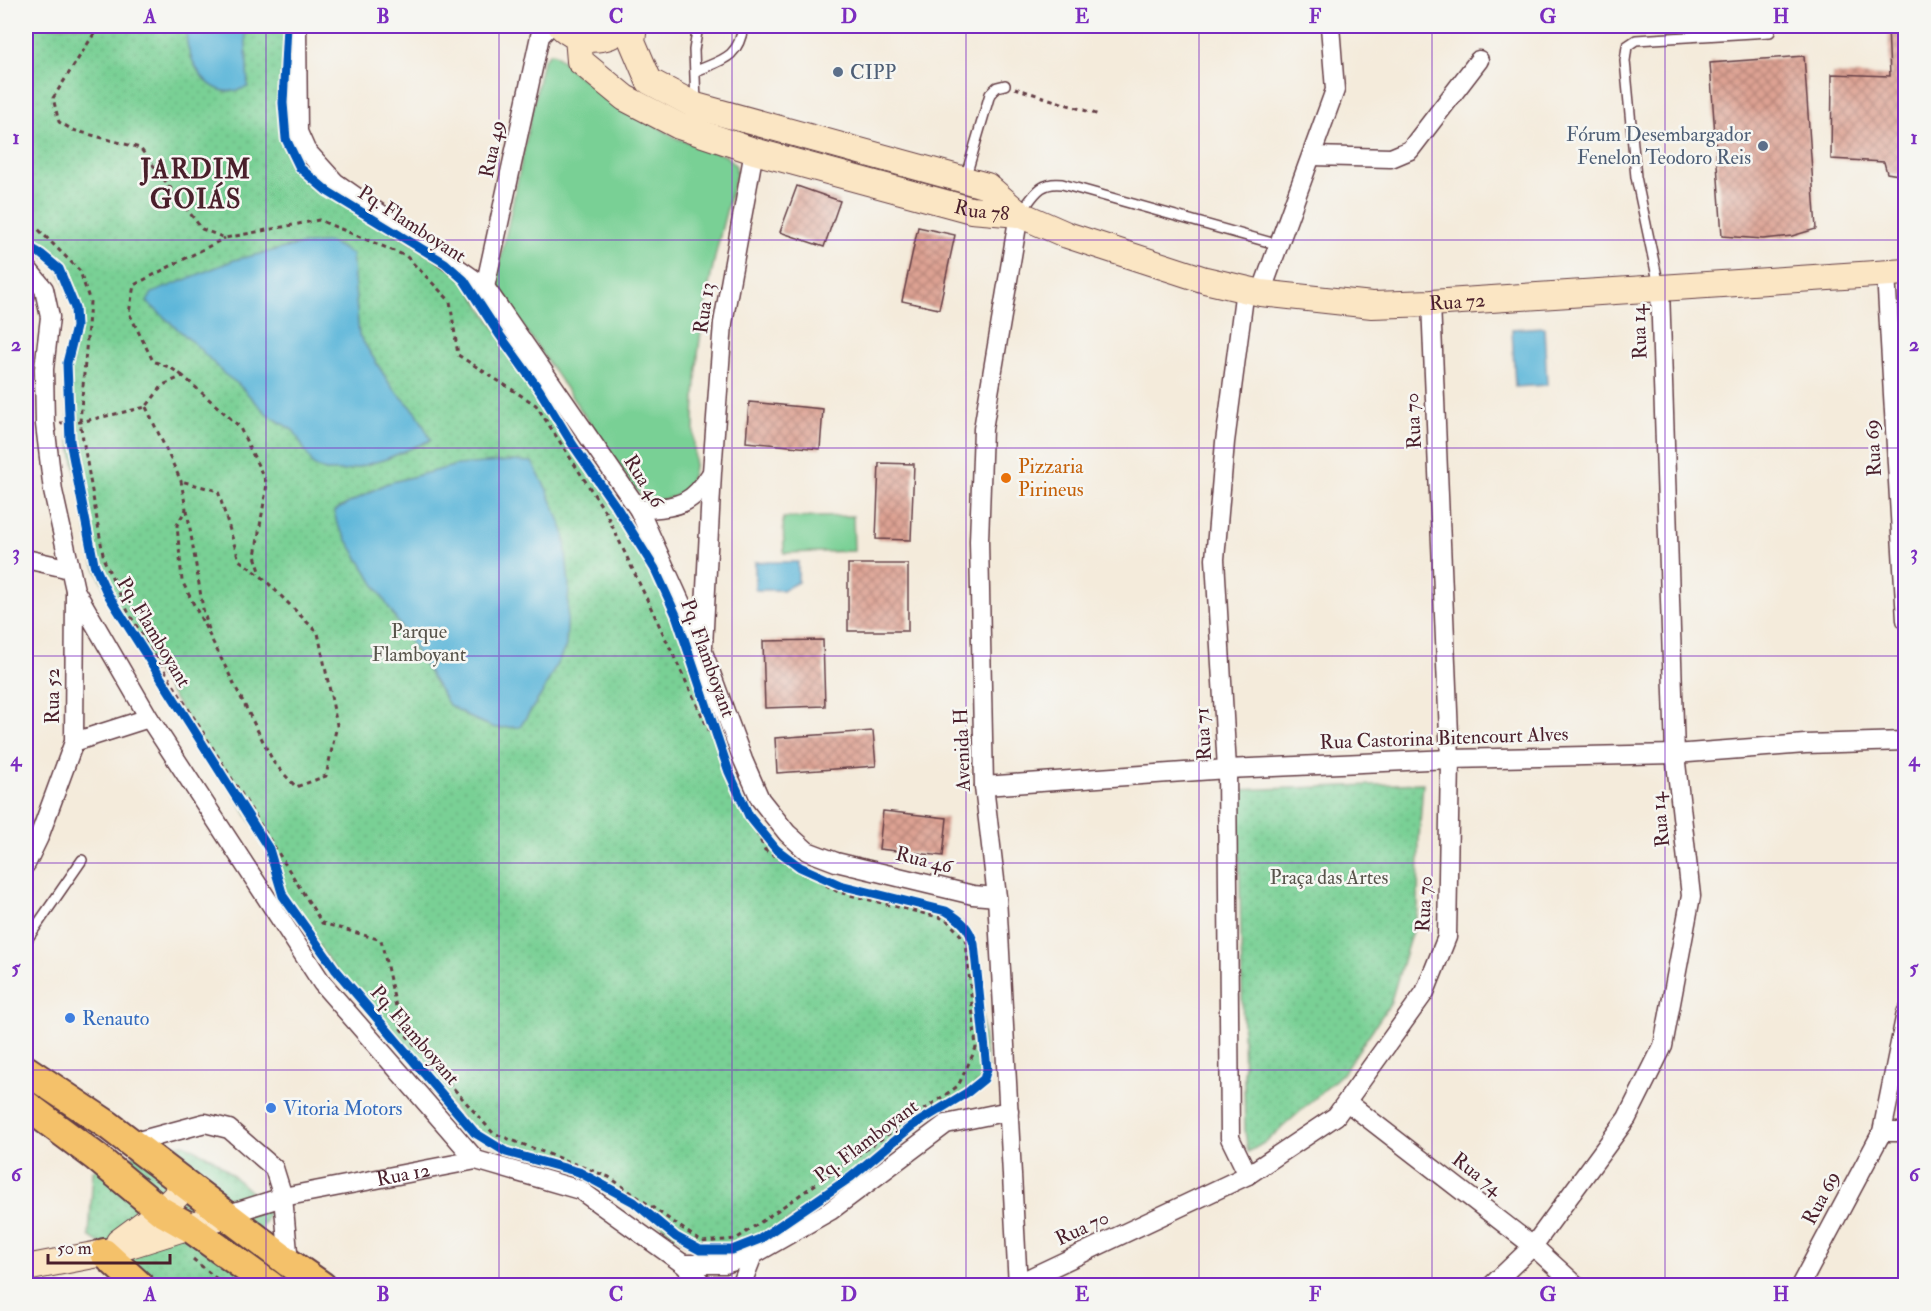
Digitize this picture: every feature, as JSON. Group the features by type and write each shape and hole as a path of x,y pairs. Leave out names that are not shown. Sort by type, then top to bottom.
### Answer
{"main road":[{"path":"570,31 592,39 606,37 624,26"},
{"name":"Rua 78","path":"634,26 632,41 649,81 696,106 987,186 1019,214"},
{"name":"Rua 78","path":"570,31 580,61 625,98 679,126 754,151 971,210 1019,214"},
{"name":"Rua 72","path":"1019,214 1067,235 1205,280 1253,291 1372,305 1660,289 1896,272"},
{"path":"26,1070 108,1125 322,1286"},
{"path":"26,1105 96,1157 161,1211 189,1227 271,1286"},
{"name":"Rua 12","path":"105,1253 161,1211 187,1185"},
{"name":"Rua 12","path":"26,1268 105,1253 225,1215"},
{"path":"105,1253 140,1286"}],"street":[{"name":"Rua 46","path":"297,26 298,132 306,150 334,182 485,286 639,510 703,652 760,799 787,833 807,851 836,862 973,895 997,897"},
{"name":"Rua 49","path":"485,286 540,36 550,26"},
{"name":"Rua 71","path":"1248,1175 1230,1138 1227,769 1215,559 1225,442 1253,291 1279,245 1335,90 1330,26"},
{"path":"1312,156 1391,158 1410,150 1479,60"},
{"name":"Rua 13","path":"703,652 712,472 723,323 754,151"},
{"name":"Avenida H","path":"1019,214 983,429 980,540 984,786 997,897 1019,1284"},
{"path":"26,267 44,289 50,316 44,369 45,424 52,491 75,590 149,718 322,982 476,1160"},
{"name":"Rua 69","path":"1896,272 1905,620"},
{"name":"Rua 14","path":"1491,1286 1533,1246 1627,1118 1663,1046 1691,896 1675,754 1660,289"},
{"name":"Rua 70","path":"1019,1284 1248,1175 1336,1116 1425,992 1447,937 1450,759 1431,303"},
{"path":"639,510 680,504 700,491 712,472"},
{"path":"26,559 70,569"},
{"name":"Rua 52","path":"26,864 39,837 74,742 75,590"},
{"path":"74,742 149,718"},
{"name":"Rua Castorina Bitencourt Alves","path":"984,786 1227,769 1450,759 1675,754 1804,744 1905,741"},
{"name":"Rua 69","path":"1800,1286 1882,1132 1905,1013"},
{"name":"Rua 74","path":"1347,1102 1533,1246 1577,1286"},
{"path":"683,1264 725,1264 742,1251 830,1211 946,1124 1009,1111"},
{"path":"131,1143 205,1123 229,1129 274,1168 283,1197 289,1263"},
{"path":"1882,1132 1905,1132"},
{"name":"Rua 12","path":"225,1215 283,1197 476,1160 580,1190 683,1264"},
{"path":"741,1286 742,1251"},
{"path":"683,1264 705,1286"}],"lane":[{"path":"696,106 694,50 698,26"},
{"path":"696,71 731,56 742,35 743,26"},
{"path":"1660,289 1635,177 1625,61 1627,46 1636,40 1770,32"},
{"path":"965,179 990,94 997,87 1005,85"},
{"path":"1019,214 1038,190 1045,185 1062,184 1279,245"},
{"path":"26,941 82,860"}],"path":[{"path":"99,26 52,99 59,122 73,130 140,148 202,229 225,238"},
{"path":"1005,85 1099,115"},
{"path":"26,217 80,272 90,302 80,422 104,560 129,614 322,923 381,940 401,1029 493,1133 609,1177 702,1242 736,1239 957,1086 976,1048 966,941 946,919 838,892 765,850 746,810"},
{"path":"261,576 255,556 267,484 239,426 183,376 153,361 129,313 134,285 225,238 319,220 406,256 450,301 458,355 536,405 606,513 729,772"},
{"path":"45,424 69,427 80,422 146,407 163,385 183,376"},
{"path":"146,407 181,481 203,609 212,640"},
{"path":"551,409 591,472"},
{"path":"69,411 69,427"},
{"path":"181,481 218,491 239,560 261,576 318,633 337,725 326,776 296,787 274,763 182,581 177,525 186,509"},
{"path":"746,810 776,849 800,867 840,885 946,911 961,920"},
{"path":"970,931 974,944 986,1058"},
{"path":"537,1160 579,1172 634,1202 668,1230"},
{"path":"684,1241 700,1250 722,1250"},
{"path":"190,1257 224,1285"}],"green space":[{"name":"Parque Flamboyant","path":"26,26 287,26 283,103 286,139 300,168 327,191 445,263 464,280 540,391 655,569 676,615 729,772 749,816 776,849 800,867 836,884 946,911 967,928 974,944 987,1069 984,1079 968,1092 912,1126 851,1177 811,1206 760,1239 732,1250 700,1250 676,1237 634,1202 579,1172 506,1152 475,1133 335,969 283,896 269,849 107,593 94,564 70,441 67,363 76,327 75,308 59,269 26,245"},
{"path":"550,53 555,54 577,75 674,137 726,156 736,166 736,175 704,310 698,355 695,457 692,477 679,494 665,499 651,498 637,492 503,297 499,285 498,272 543,60"},
{"path":"853,516 854,551 784,553 783,518"},
{"name":"Praça das Artes","path":"1423,783 1419,838 1418,911 1390,1004 1343,1073 1266,1142 1248,1152 1245,1131 1238,790"},
{"path":"184,1144 214,1159 270,1209 241,1278 223,1285 158,1285 145,1279 130,1264 89,1236 93,1170 157,1148"}],"water":[{"path":"187,26 245,26 248,87 227,91 207,82 190,55 186,35"},
{"path":"330,242 352,254 359,335 391,386 417,413 431,440 386,459 345,471 325,471 313,465 294,431 267,414 238,384 224,374 198,347 147,302 152,293 234,260 298,245"},
{"path":"1544,327 1547,385 1515,387 1512,329"},
{"path":"511,461 532,462 548,492 564,532 569,585 566,646 541,695 520,727 495,728 449,705 337,524 334,511 385,484 457,465"},
{"path":"755,562 798,562 798,582 783,590 755,590"}],"building":[{"path":"1888,26 1905,26 1905,176 1887,173 1884,162 1831,159 1832,74 1890,76"},
{"name":"Fórum Desembargador Fenelon Teodoro Reis","path":"1804,56 1816,229 1792,236 1763,239 1722,236 1710,63"},
{"path":"797,186 840,201 824,247 780,232"},
{"path":"918,227 955,235 939,309 902,301"},
{"path":"749,402 823,409 820,449 746,442"},
{"path":"879,463 914,464 911,540 876,539"},
{"path":"848,564 908,564 908,631 848,631"},
{"path":"823,640 825,706 765,708 763,641"},
{"path":"873,731 876,766 777,773 775,738"},
{"path":"883,811 947,818 943,856 879,849"}],"cycle path":[{"name":"Pq. Flamboyant","path":"26,245 59,269 75,308 76,327 67,363 70,441 94,564 107,593 269,849 283,896 335,969 475,1133 506,1152 579,1172 634,1202 676,1237 700,1250 732,1250 760,1239 851,1177 912,1126 968,1092 984,1079 987,1069 974,944 967,928 946,911 840,885 800,867 776,849 749,816 729,772 676,615 655,569 540,391 464,280 445,263 327,191 300,168 286,139 283,103 287,26"}],"place":[{"name":"CIPP","path":"838,72"},
{"name":"Fórum Desembargador Fenelon Teodoro Reis","path":"1763,146"},
{"name":"Pizzaria Pirineus","path":"1006,478"},
{"name":"Renauto","path":"70,1018"},
{"name":"Vitoria Motors","path":"271,1108"}],"district":[{"name":"JARDIM GOIÁS","path":"196,185"}]}
